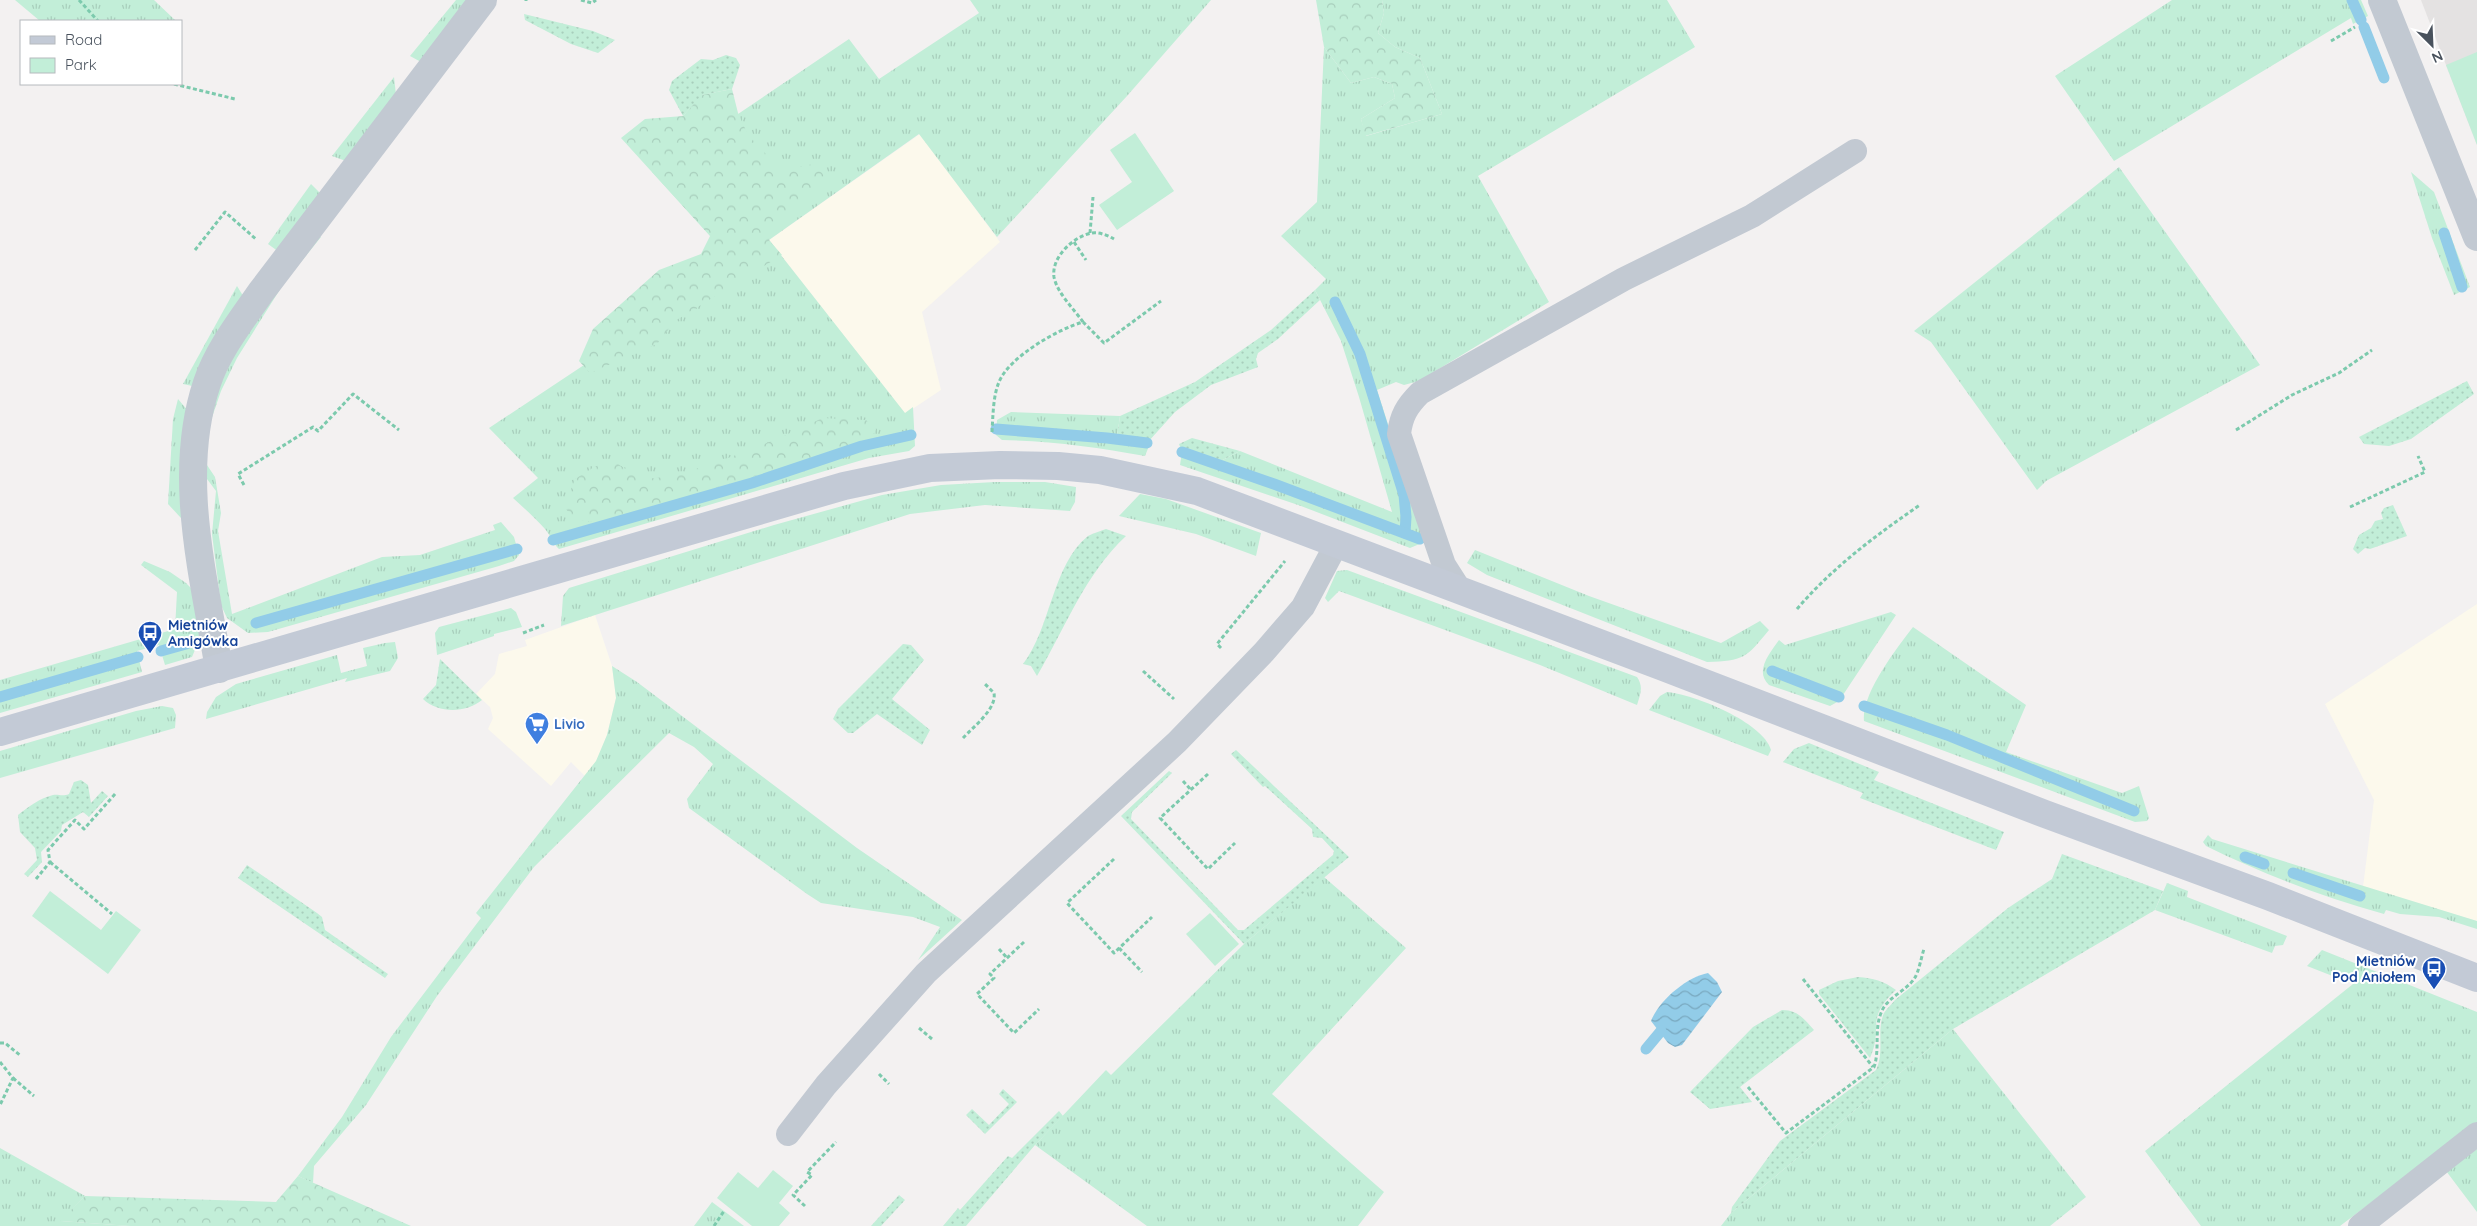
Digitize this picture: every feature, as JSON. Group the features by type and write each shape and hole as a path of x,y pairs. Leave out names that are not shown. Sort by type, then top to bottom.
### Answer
{"street":[{"path":"219,669 194,509 192,462 195,425 207,382 227,342 260,292 483,0"},
{"path":"2382,0 2474,220"},
{"path":"0,732 816,494 930,468 1000,465 1058,466 1123,474 1197,491 2045,814 2268,896 2477,978"}],"lane":[{"path":"1460,590 1444,565 1399,434 1400,420 1407,406 1420,393 1615,284 1752,216 1855,151"},
{"path":"788,1134 826,1085 926,973 1176,742 1264,652 1303,607 1337,543"},
{"path":"2360,1226 2477,1134"}],"path":[{"path":"79,0 97,20"},
{"path":"581,0 592,3 596,0"},
{"path":"2331,41 2355,27"},
{"path":"178,85 235,98"},
{"path":"1090,233 1093,197"},
{"path":"194,250 225,212 260,242"},
{"path":"1114,239 1099,233 1090,233 1074,242 1058,258 1054,276 1060,290 1083,322 1104,343 1161,301"},
{"path":"1074,242 1086,260"},
{"path":"1000,465 991,436 996,389 999,380 1010,365 1055,333 1083,322"},
{"path":"2236,430 2292,394 2339,373 2372,350"},
{"path":"244,485 238,474 313,427 318,431 353,394 399,430"},
{"path":"2350,507 2425,472 2418,456"},
{"path":"1797,609 1815,588 1878,534 1920,505"},
{"path":"1224,651 1217,644 1282,566"},
{"path":"523,633 544,626"},
{"path":"1143,671 1177,702"},
{"path":"963,738 990,709 995,699 994,693 984,683"},
{"path":"1208,774 1160,818 1208,868 1235,843"},
{"path":"112,914 50,862 48,850 74,820 84,829 116,793"},
{"path":"1114,859 1067,903 1114,953 1152,917"},
{"path":"36,879 50,862"},
{"path":"1024,942 990,974 994,978 977,994 1014,1033 1039,1009"},
{"path":"1119,948 1142,972"},
{"path":"1748,1088 1786,1133 1874,1067 1877,1058 1878,1022 1882,1011 1890,1000 1915,979 1924,949"},
{"path":"1803,979 1874,1067"},
{"path":"0,1043 5,1043 21,1056"},
{"path":"0,1062 13,1078 34,1096"},
{"path":"0,1105 13,1078"},
{"path":"805,1206 793,1195 812,1176 807,1172 836,1142"},
{"path":"714,1226 724,1211"}],"shaded area":[{"path":"2421,0 2477,0 2477,145 2446,65"},
{"path":"920,134 1000,242 922,312 941,390 905,414 769,240"},
{"path":"2477,604 2477,921 2363,887 2374,800 2325,704"},
{"path":"595,615 612,666 616,698 607,735 597,761 585,776 571,762 551,786 488,729 493,718 490,707 476,694 495,674 499,654 527,646 525,640"}],"green space":[{"path":"15,0 154,0 175,20 39,20"},
{"path":"456,0 467,0 421,62 410,56"},
{"path":"970,0 1211,0 1127,96 997,237 919,134 769,240 905,413 913,407 915,446 909,451 869,458 559,549 545,529 513,498 538,478 489,428 736,264 652,172 849,39 879,79 979,13"},
{"path":"1316,0 1382,0 1384,13 1378,33 1395,47 1420,58 1442,114 1365,136 1361,119 1395,98 1392,84 1374,77 1351,83 1324,47"},
{"path":"1382,0 1667,0 1695,47 1478,176 1549,302 1419,381 1404,385 1396,382 1377,390 1424,536 1422,543 1410,548 1301,506 1180,465 1182,452 1215,464 1240,451 1392,512 1341,341 1315,290 1326,279 1281,236 1317,202 1324,47 1351,83 1374,77 1392,84 1395,98 1361,119 1366,136 1442,114 1420,58 1395,47 1378,33 1384,13"},
{"path":"2172,0 2361,0 2368,16 2353,24 2351,18 2114,161 2055,76"},
{"path":"524,14 593,31 615,40 598,53 571,44 525,20"},
{"path":"2477,52 2477,145 2446,65"},
{"path":"726,55 736,58 740,65 732,89 702,95 683,116 669,90 672,81 701,59 713,60"},
{"path":"394,77 396,95 346,161 332,156"},
{"path":"732,89 738,113 748,135 781,170 819,163 828,180 777,220 769,240 782,255 675,321 657,344 590,373 579,361 593,329 659,270 701,254 710,236 621,138 645,119 683,116 701,95"},
{"path":"1135,133 1174,191 1117,230 1099,205 1132,182 1110,150"},
{"path":"2119,167 2260,365 2046,481 2037,490 1931,342 1914,331"},
{"path":"2411,172 2434,192 2470,287 2454,295 2432,238"},
{"path":"311,184 323,196 279,252 268,244"},
{"path":"316,235 321,237 284,283 237,358 221,391 209,426 206,457 210,406 246,330"},
{"path":"237,286 245,299 197,387 183,384"},
{"path":"1315,290 1320,300 1278,339 1258,353 1256,359 1258,367 1211,385 1175,412 1148,442 1117,437 1120,416 1195,382 1271,330"},
{"path":"2467,381 2474,394 2411,439 2389,446 2364,444 2359,437"},
{"path":"178,399 189,412 187,514 181,518 168,504 173,419"},
{"path":"1011,412 1120,416 1117,437 1148,442 1149,446 1145,456 1074,445 1002,440 996,435 997,420"},
{"path":"822,418 866,420 876,429 870,441 600,523 575,519 564,507 575,479 594,467 612,460 639,475 650,478 665,477 710,465 787,435"},
{"path":"1192,438 1240,451 1215,464 1182,452 1179,444"},
{"path":"205,462 215,477 221,513 218,531 232,614 382,557 420,555 495,530 493,525 501,522 514,537 519,555 514,561 499,566 268,632 248,633 227,618 221,605 212,534 216,491 204,475"},
{"path":"1045,482 1076,487 1075,502 1070,511 985,505 910,514 561,626 563,596 569,588 774,525 882,495 941,485"},
{"path":"1140,494 1166,499 1261,533 1256,556 1196,534 1119,516"},
{"path":"2393,505 2407,536 2370,549 2365,548 2358,554 2353,549 2359,535 2371,528 2375,521 2383,519 2381,513 2384,508"},
{"path":"1106,529 1126,536 1087,584 1037,676 1031,666 1023,664 1040,633 1059,580 1076,548 1088,536"},
{"path":"1475,550 1589,596 1721,643 1760,621 1769,630 1755,647 1743,656 1729,661 1707,662 1487,575 1467,563"},
{"path":"144,561 170,572 196,593 200,638 192,657 165,665 159,645 137,651 142,672 0,713 0,680 175,629 177,592 141,565"},
{"path":"1347,570 1637,677 1641,688 1637,705 1540,665 1339,591 1328,602 1325,598 1337,571"},
{"path":"511,608 516,612 522,627 494,634 494,636 437,655 435,633 439,627"},
{"path":"1891,612 1896,615 1839,701 1830,706 1769,685 1765,680 1763,668 1765,662 1779,640 1785,645"},
{"path":"1913,627 2026,705 2006,752 2122,793 2139,786 2149,818 2147,821 2135,822 1864,721 1868,698 1874,685"},
{"path":"395,642 398,658 390,671 345,682 347,678 206,719 207,712 216,697 236,684 337,655 341,673 367,666 363,648"},
{"path":"903,644 911,645 924,660 892,699 930,730 922,745 877,714 853,733 848,733 833,719 838,709"},
{"path":"440,659 482,700 468,707 452,710 429,704 423,699 436,685"},
{"path":"612,666 637,682 857,848 962,920 918,960 940,927 913,917 821,903 689,808 687,799 713,764 694,747 669,733 534,867 437,996 366,1105 314,1166 313,1183 298,1176 342,1117 391,1037 481,918 476,913 596,761 607,735 616,698"},
{"path":"1667,692 1709,704 1741,720 1755,729 1765,740 1771,750 1768,756 1649,710 1660,696"},
{"path":"162,706 173,708 176,715 175,728 0,778 0,751 136,711"},
{"path":"1809,743 1879,772 1874,780 2004,832 1996,850 1860,798 1863,793 1783,762 1794,749"},
{"path":"1236,750 1349,857 1244,944 1121,816 1169,771 1172,773 1132,812 1131,819 1238,930 1244,930 1333,855 1334,851 1322,838 1313,837 1312,829 1265,786 1263,787 1231,754"},
{"path":"81,780 88,785 91,803 102,791 108,796 89,817 83,812 62,825 61,831 41,852 42,862 28,877 24,874 37,860 35,848 20,832 18,815 43,798 69,794 74,782"},
{"path":"2208,835 2212,839 2477,921 2477,929 2439,917 2400,914 2386,910 2384,914 2316,892 2249,866 2206,846 2203,842"},
{"path":"2062,854 2163,891 2155,910 1953,1029 1731,1213 1732,1207 1780,1141 1876,1070 1880,1055 1882,1020 1885,1011 1895,1000 2008,908 2052,879"},
{"path":"247,865 322,917 325,930 388,974 385,978 238,878"},
{"path":"1324,877 1406,948 1272,1094 1384,1192 1358,1226 1147,1226 1035,1145 1106,1070 1111,1075 1244,944"},
{"path":"2167,883 2188,891 2187,897 2287,936 2283,945 2275,946 2272,953 2155,910"},
{"path":"50,891 101,930 116,911 141,930 108,974 32,916"},
{"path":"1210,913 1239,944 1215,966 1186,934"},
{"path":"2322,950 2477,1012 2477,1212 2434,1155 2340,1226 2201,1226 2145,1151 2353,984 2307,966"},
{"path":"1858,977 1878,980 1896,990 1880,1009 1877,1017 1874,1047 1870,1058 1819,994 1819,990 1838,981"},
{"path":"1782,1010 1797,1013 1814,1030 1740,1087 1752,1102 1710,1109 1690,1092 1753,1027"},
{"path":"1953,1029 2086,1197 2050,1226 1721,1226 1731,1213"},
{"path":"1003,1089 1017,1102 985,1134 966,1115 972,1109 989,1125 1009,1104 999,1094"},
{"path":"1059,1111 1063,1116 1035,1145 966,1226 943,1226 958,1208 960,1210 1008,1156 1012,1158"},
{"path":"0,1148 85,1196 61,1221 130,1226 0,1226"},
{"path":"773,1170 793,1186 779,1203 790,1213 779,1226 752,1226 717,1198 738,1172 758,1188"},
{"path":"298,1176 411,1226 130,1226 60,1221 85,1196 276,1202"},
{"path":"899,1195 905,1200 881,1226 871,1226"},
{"path":"712,1202 744,1226 694,1226"}],"water":[{"path":"1708,973 1717,982 1722,992 1682,1045 1675,1047 1668,1043 1651,1021 1660,1005 1683,984"}],"waterway":[{"path":"2352,0 2361,20"},
{"path":"2364,27 2384,78"},
{"path":"2444,233 2462,287"},
{"path":"1335,302 1360,354 1404,495 1405,533"},
{"path":"996,429 1147,443"},
{"path":"553,540 752,483 862,446 911,435"},
{"path":"1182,452 1274,484 1420,539"},
{"path":"256,623 517,549"},
{"path":"161,651 186,644"},
{"path":"0,697 138,657"},
{"path":"1772,671 1839,697"},
{"path":"1864,706 1947,735 2134,811"},
{"path":"2245,857 2264,864"},
{"path":"2293,873 2360,896"},
{"path":"1646,1049 1661,1031"}],"place":[{"name":"Mietniów Amigówka","path":"150,654"},
{"name":"Livio","path":"537,745"},
{"name":"Mietniów Pod Aniołem","path":"2434,990"}]}
